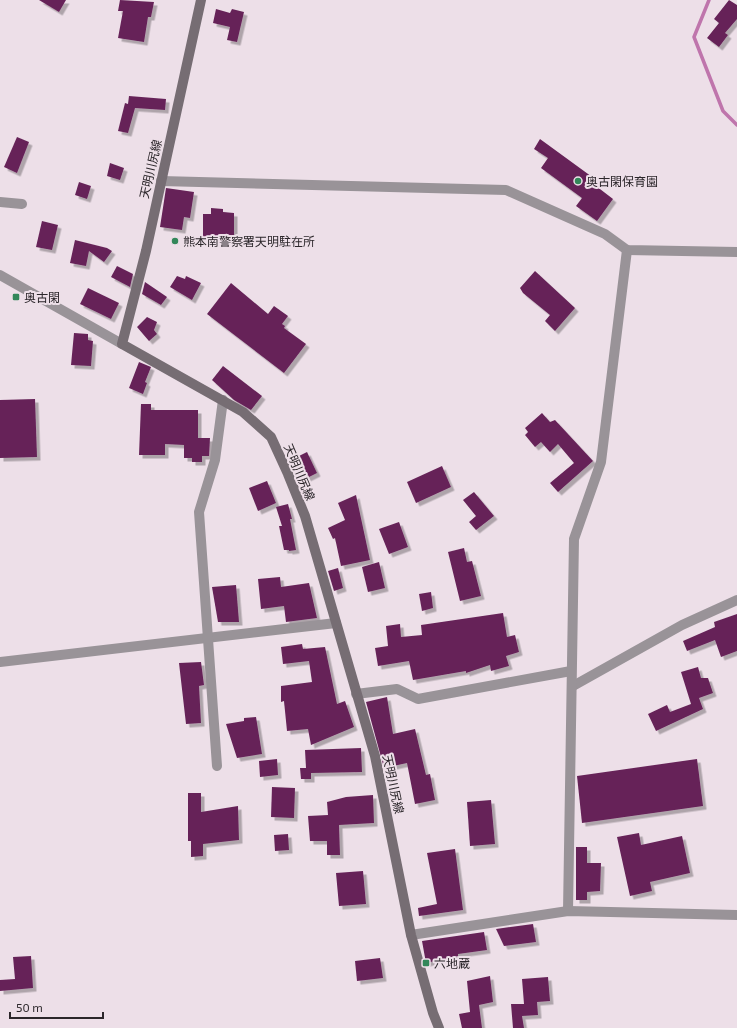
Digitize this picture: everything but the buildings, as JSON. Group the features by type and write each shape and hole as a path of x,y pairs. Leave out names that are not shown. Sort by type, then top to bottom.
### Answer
{"main road":[{"name":"天明川尻線","path":"201,0 161,181 122,344 243,412 271,437 305,516 375,756 411,934 433,1013 439,1028"}],"street":[{"path":"161,181 506,190 605,234 626,250 737,252"},
{"path":"0,202 22,204"},
{"path":"568,911 573,686 571,671 574,539 601,462 626,250"},
{"path":"0,274 122,344"},
{"path":"217,766 199,512 215,460 223,400"},
{"path":"573,686 682,625 737,600"},
{"path":"0,662 336,623"},
{"path":"356,694 396,689 418,699 571,671"},
{"path":"411,934 568,911 737,915"}],"waterway":[{"path":"709,0 694,37 723,111 737,125"}],"place":[{"name":"奥古閑保育園","path":"578,181"},
{"name":"熊本南警察署天明駐在所","path":"175,241"},
{"name":"奥古閑","path":"16,297"},
{"name":"六地蔵","path":"426,963"}]}
